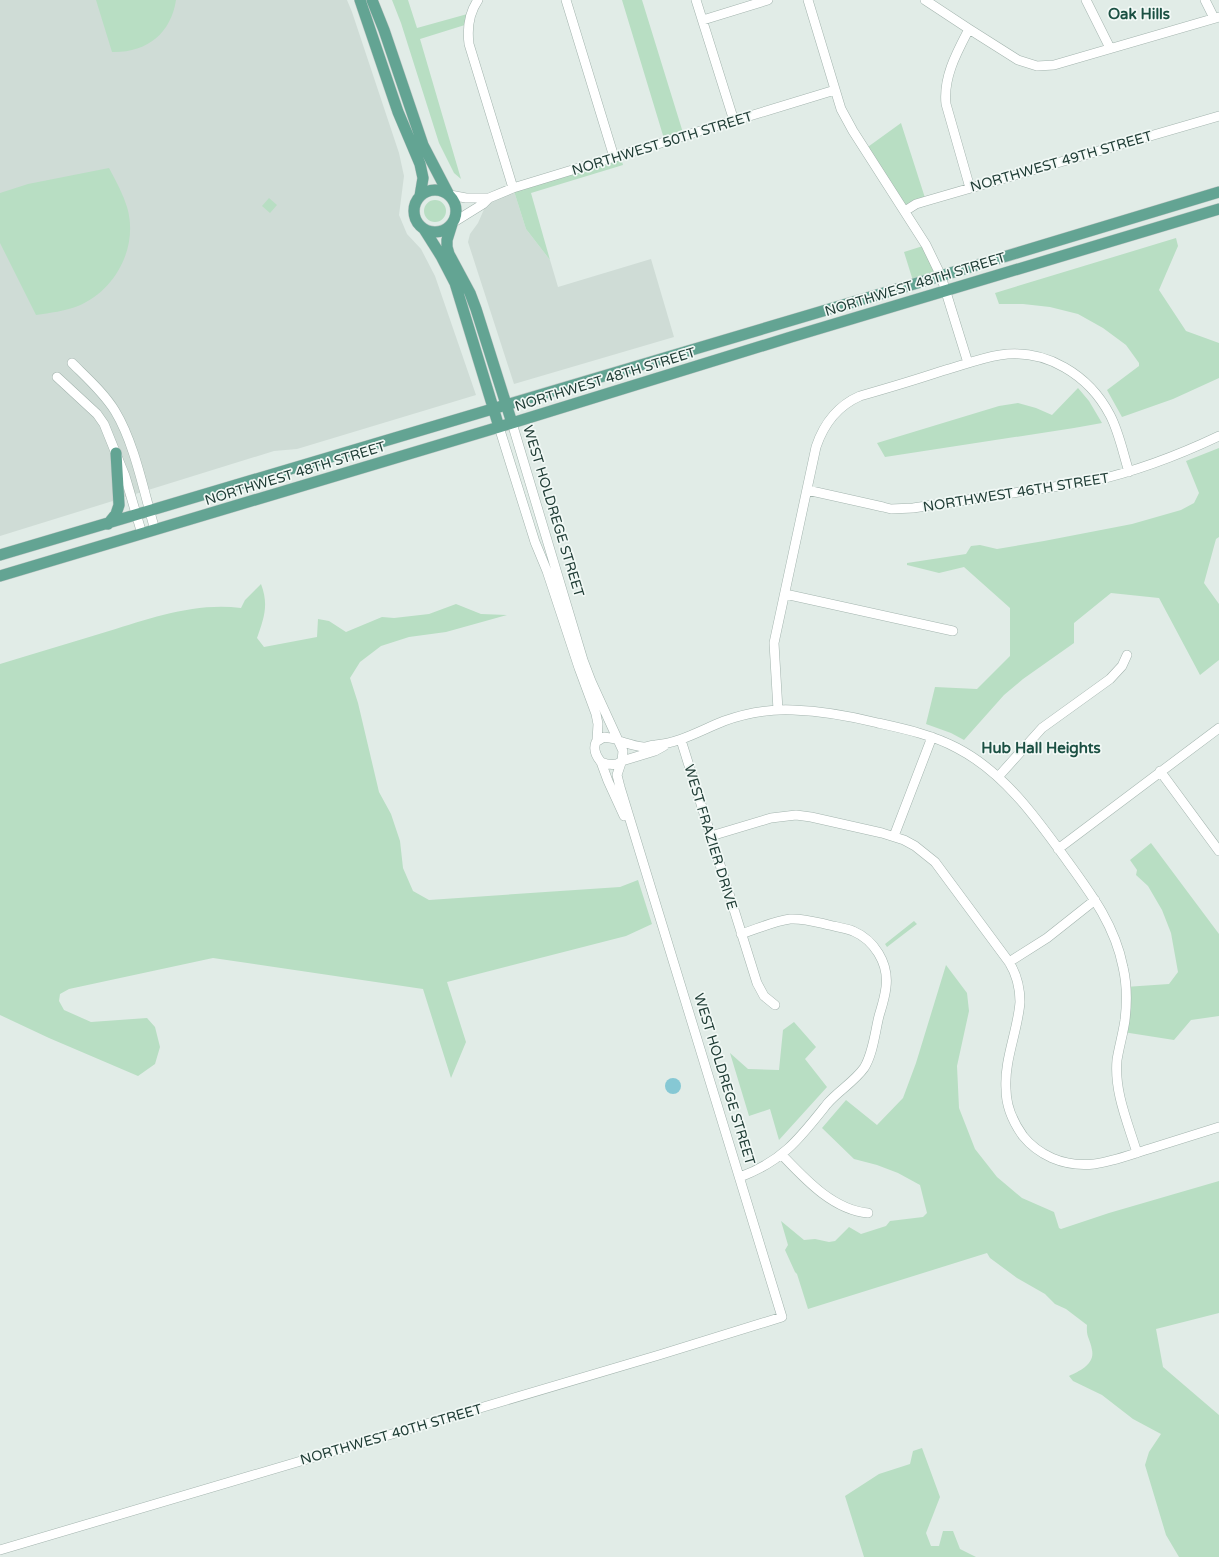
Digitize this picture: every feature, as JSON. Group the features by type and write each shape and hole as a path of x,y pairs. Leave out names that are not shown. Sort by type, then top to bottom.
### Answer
{"main road":[{"path":"360,0 398,112 420,164 423,178 420,196"},
{"path":"372,0 384,30 423,145 454,201 456,208 453,223 442,231 436,232 424,229 417,221 415,215 414,208 416,201 425,192 437,189 449,194"},
{"name":"NORTHWEST 48TH STREET","path":"0,555 150,512 506,404 941,276 1219,192"},
{"name":"NORTHWEST 48TH STREET","path":"0,576 499,427 783,339 1219,209"},
{"name":"WEST HOLDREGE STREET","path":"453,223 447,240 449,254 472,299 512,423"},
{"name":"WEST HOLDREGE STREET","path":"424,229 441,256 455,283 499,427"},
{"path":"108,524 116,514 119,505 116,476 116,453"}],"street":[{"path":"566,0 614,157"},
{"path":"696,0 734,121"},
{"path":"703,20 768,0"},
{"path":"808,0 841,109 847,121 926,245 941,276 968,363"},
{"path":"925,0 1018,60 1037,66 1054,65 1217,17 1205,0"},
{"path":"1086,0 1110,48"},
{"path":"477,1 468,24 469,44 513,188"},
{"path":"969,29 948,76 945,94 946,104 970,188"},
{"name":"NORTHWEST 50TH STREET","path":"453,223 483,204 489,198 513,188 835,90"},
{"name":"NORTHWEST 49TH STREET","path":"905,211 916,204 1219,116"},
{"name":"NORTHWEST 50TH STREET","path":"449,194 466,198 489,198"},
{"path":"778,710 774,643 807,490 820,436 835,412 848,402 860,396 988,357 1018,354 1043,358 1069,370 1089,386 1106,408 1113,420 1129,472"},
{"path":"72,363 105,397 122,425 131,448 155,530"},
{"path":"57,377 97,414 110,437 125,476 142,534"},
{"name":"WEST HOLDREGE STREET","path":"512,423 583,660 618,740"},
{"name":"WEST HOLDREGE STREET","path":"499,427 535,542 547,571 596,714 598,724 597,740"},
{"name":"NORTHWEST 46TH STREET","path":"807,490 883,507 906,509 1093,481 1129,472 1219,436"},
{"path":"785,594 953,631"},
{"path":"998,777 1042,728 1110,679 1122,666 1127,655"},
{"path":"665,745 655,751 610,765 601,762 597,756 595,748 597,740 607,737 643,747 665,745 681,740 733,718 778,710 814,711 832,713 910,730 932,737 957,748 972,757 998,777 1017,796 1058,848 1095,900 1113,933 1124,969 1126,1011 1117,1061 1117,1080 1120,1100 1137,1152"},
{"path":"1058,848 1219,728"},
{"path":"894,836 932,737"},
{"path":"618,740 623,751 621,762"},
{"name":"WEST FRAZIER DRIVE","path":"681,740 757,983 764,996 775,1005"},
{"name":"WEST HOLDREGE STREET","path":"601,762 638,851"},
{"name":"WEST HOLDREGE STREET","path":"621,762 617,775 638,851 740,1176 782,1317"},
{"path":"1160,771 1219,851"},
{"path":"711,836 771,818 796,815 894,836 915,846 935,862 1009,962 1018,983 1020,1002 1006,1074 1008,1105 1013,1120 1021,1133 1032,1145 1044,1154 1059,1161 1085,1165 1103,1163 1219,1127"},
{"path":"1009,962 1047,938 1095,900"},
{"path":"740,1176 760,1168 782,1155 806,1131 829,1101 856,1078 864,1067 868,1059 885,994 886,975 880,956 875,948 868,940 847,929 804,919 796,919 782,921 741,934"},
{"path":"782,1155 800,1174 831,1199 844,1207 857,1212 868,1213"},
{"name":"NORTHWEST 40TH STREET","path":"0,1550 782,1317"}],"shaded area":[{"path":"0,0 347,0 399,153 404,176 399,215 407,234 421,249 435,276 476,395 297,449 274,451 0,536"},
{"path":"513,188 526,229 550,260 558,287 651,259 674,337 514,384 468,242 470,234 478,223 489,198"}],"green space":[{"path":"96,0 176,0 169,23 163,32 155,39 136,49 112,52"},
{"path":"392,0 408,0 417,28 471,13 468,24 420,39 461,179 454,173 439,143 401,23"},
{"path":"622,0 642,0 684,136 665,142"},
{"path":"901,123 926,201 905,211 865,149"},
{"path":"620,155 623,165 531,193 550,260 526,229 513,188"},
{"path":"109,168 127,207 130,222 130,237 127,252 121,266 113,279 103,290 91,299 78,306 68,309 36,315 0,243 0,193 28,184"},
{"path":"269,198 277,205 270,213 262,206"},
{"path":"435,200 443,203 446,211 443,219 435,222 427,219 424,211 427,203"},
{"path":"1176,238 1178,246 1159,290 1186,331 1219,343 1219,378 1173,399 1122,417 1107,390 1139,366 1139,363 1126,345 1103,328 1078,314 1050,307 1023,304 999,304 995,293"},
{"path":"926,245 941,276 914,284 904,252"},
{"path":"1078,388 1089,401 1102,423 885,457 877,443 999,406 1018,403 1036,408 1052,415"},
{"path":"1219,448 1219,537 1216,539 1204,583 1219,604 1219,660 1200,675 1159,598 1111,593 1074,623 1074,643 1023,679 1004,695 964,740 951,733 926,724 935,687 977,689 1010,656 1010,608 964,567 939,573 907,565 907,563 966,554 971,546 980,545 997,549 1044,541 1132,524 1181,510 1194,503 1199,493 1186,461"},
{"path":"261,584 265,598 265,611 257,638 264,647 317,637 318,619 329,621 346,632 382,617 394,618 429,614 456,604 481,614 507,615 446,632 409,637 381,646 360,662 350,678 358,703 379,792 391,814 400,841 403,868 413,891 429,900 620,887 638,880 652,924 626,936 447,982 466,1042 451,1078 423,989 213,958 69,989 60,994 59,1001 64,1010 91,1022 147,1018 155,1027 160,1047 155,1064 138,1076 49,1038 0,1015 0,664 174,612 207,607 241,608 245,600"},
{"path":"1151,843 1219,934 1219,1016 1191,1020 1174,1040 1123,1032 1125,987 1169,984 1178,972 1171,933 1162,910 1148,886 1136,875 1137,870 1130,860"},
{"path":"914,921 917,924 887,947 885,944"},
{"path":"946,965 967,993 969,1011 957,1066 959,1108 975,1149 997,1177 1022,1198 1054,1212 1059,1228 1061,1229 1109,1213 1219,1181 1219,1313 1156,1329 1163,1367 1219,1415 1219,1557 1179,1557 1166,1535 1145,1465 1149,1452 1161,1434 1133,1419 1102,1395 1073,1381 1069,1376 1086,1366 1091,1359 1092,1350 1087,1325 1066,1309 1055,1304 1045,1294 1017,1278 990,1258 987,1253 808,1309 797,1274 785,1250 788,1245 781,1221 804,1240 815,1239 829,1242 835,1241 849,1227 861,1234 886,1226 890,1221 923,1217 927,1213 920,1185 898,1173 877,1165 854,1159 822,1128 846,1100 877,1125 903,1098 916,1063"},
{"path":"794,1022 816,1047 805,1059 827,1087 779,1140 770,1109 749,1116 730,1053 748,1069 779,1070 783,1030"},
{"path":"922,1448 940,1497 926,1533 931,1546 939,1546 943,1531 953,1531 960,1549 976,1557 864,1557 845,1496 879,1474 910,1464 913,1451"}],"water":[{"path":"670,1078 676,1078 681,1083 679,1092 676,1094 670,1094 665,1089 665,1083"}],"district":[{"name":"Oak Hills","path":"1139,14"},
{"name":"Hub Hall Heights","path":"1041,748"}]}
